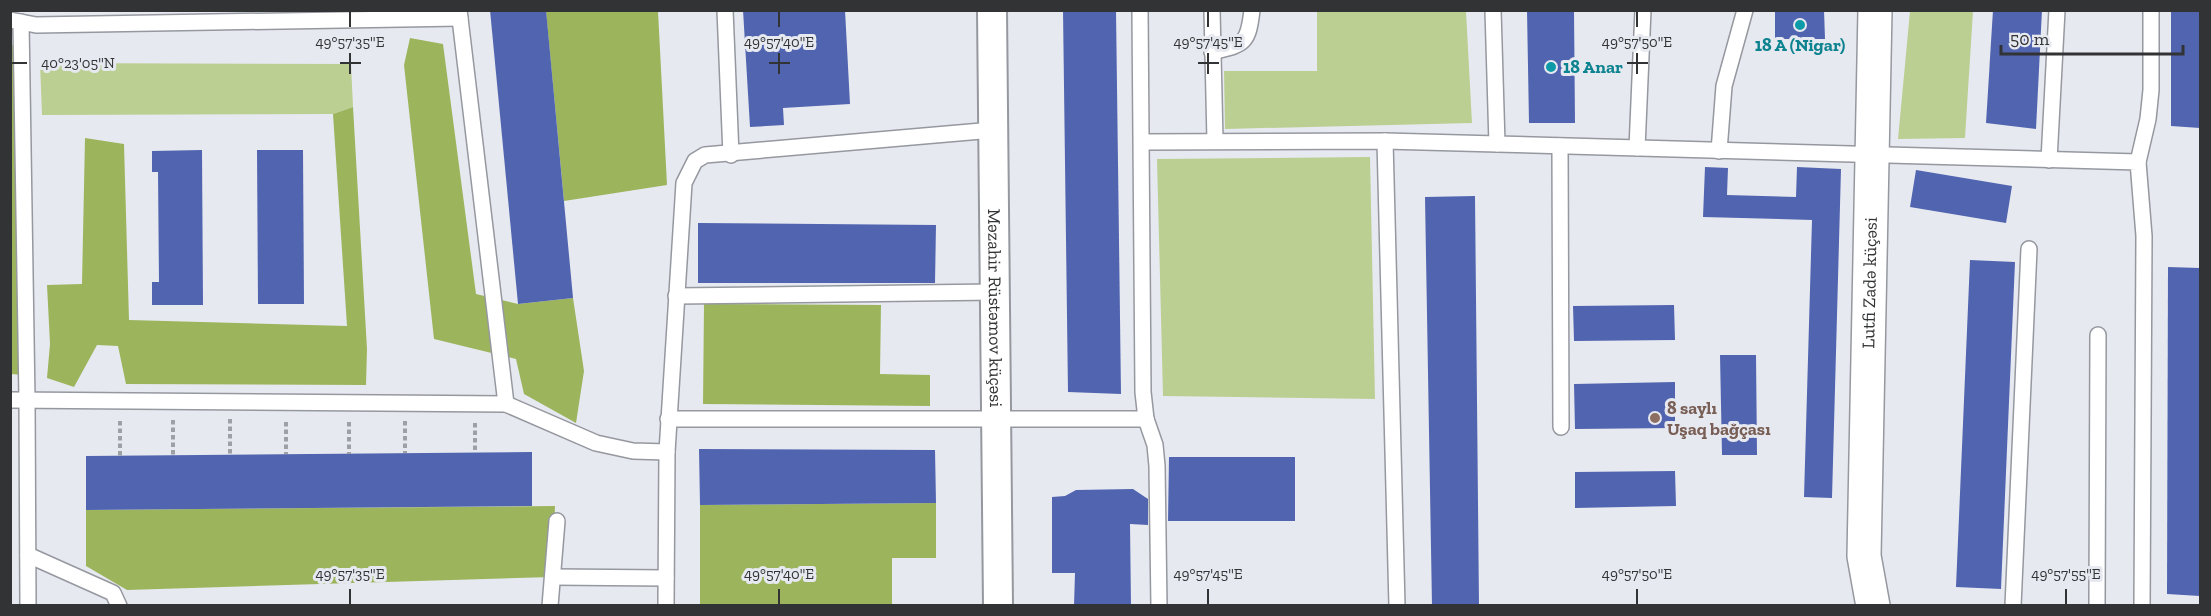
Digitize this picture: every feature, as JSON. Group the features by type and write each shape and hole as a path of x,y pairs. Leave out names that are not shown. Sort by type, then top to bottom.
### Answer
{"main road":[{"name":"Lutfi Zadə küçəsi","path":"1864,556 1875,10"},
{"path":"1853,606 1864,556"},
{"path":"1864,556 1873,606"}],"street":[{"name":"Məzahir Rüstəmov küçəsi","path":"992,10 998,606"}],"lane":[{"path":"725,10 731,154"},
{"path":"1140,10 1143,392 1146,419 1155,445 1157,466 1159,606"},
{"path":"1212,10 1215,141"},
{"path":"1212,52 1240,45 1250,28 1252,10"},
{"path":"1493,10 1497,144"},
{"path":"1637,148 1643,10"},
{"path":"1719,151 1724,86 1745,10"},
{"path":"2049,160 2057,10"},
{"path":"2142,606 2144,236 2138,162 2148,119 2151,90 2151,10"},
{"path":"28,606 27,400 16,21 36,25 460,14 506,404"},
{"path":"666,606 668,419 684,183 688,171 695,161 705,155 993,130"},
{"path":"1142,142 1385,141 2138,162"},
{"path":"1385,141 1397,606"},
{"path":"1560,146 1561,427"},
{"path":"2013,606 2029,249"},
{"path":"676,296 994,292"},
{"path":"2097,606 2098,336"},
{"path":"10,400 506,404 596,443 633,451 667,452"},
{"path":"668,419 996,417 1146,419"},
{"path":"550,606 557,521"},
{"path":"28,555 113,593 119,606"},
{"path":"553,577 666,578"}],"path":[{"path":"120,401 120,456"},
{"path":"172,401 173,455"},
{"path":"230,402 230,455"},
{"path":"285,403 286,454"},
{"path":"348,403 349,454"},
{"path":"405,403 405,453"},
{"path":"474,404 475,453"}],"green space":[{"path":"546,11 658,11 667,185 564,201"},
{"path":"1317,11 1466,11 1472,123 1225,129 1224,71 1317,71"},
{"path":"1910,11 1973,11 1965,138 1898,139"},
{"path":"410,38 443,44 476,294 518,304 573,298 584,371 576,423 524,394 516,359 434,339 404,65"},
{"path":"10,45 23,46 25,375 10,374"},
{"path":"40,63 351,64 353,107 333,114 42,115"},
{"path":"353,107 367,349 366,385 126,384 118,346 97,345 74,387 47,378 50,344 47,285 82,284 85,138 124,144 129,320 347,326 333,114"},
{"path":"1370,157 1375,399 1163,396 1157,159"},
{"path":"704,304 881,305 880,374 930,375 930,406 703,404"},
{"path":"936,503 936,558 892,558 892,605 700,605 700,505"},
{"path":"555,506 552,577 127,590 86,566 86,510"}],"building":[{"path":"490,10 546,10 573,298 518,304"},
{"path":"743,10 845,10 850,104 783,108 784,125 750,127"},
{"path":"1063,10 1116,10 1121,394 1068,392"},
{"name":"18 Anar","path":"1527,10 1574,10 1575,123 1529,123"},
{"name":"18 A (Nigar)","path":"1775,10 1824,10 1825,39 1775,39"},
{"path":"1993,10 2042,10 2036,129 1986,123"},
{"path":"2171,10 2200,10 2200,128 2171,126"},
{"path":"202,150 203,305 152,305 152,282 159,282 158,172 152,172 152,151"},
{"path":"257,150 303,150 304,304 258,304"},
{"path":"1705,167 1728,168 1727,195 1796,197 1797,167 1841,169 1832,498 1804,497 1812,220 1703,217"},
{"path":"1916,170 2012,186 2006,223 1910,207"},
{"path":"1475,196 1479,606 1432,606 1425,197"},
{"path":"698,223 936,225 935,283 698,283"},
{"path":"1970,260 2015,262 2001,589 1956,587"},
{"path":"2168,267 2200,268 2200,596 2167,594"},
{"path":"1674,305 1675,340 1574,341 1573,306"},
{"path":"1720,355 1756,355 1757,455 1722,455"},
{"path":"1675,382 1675,428 1575,429 1574,384"},
{"path":"699,449 935,450 936,503 700,505"},
{"path":"532,452 532,506 86,510 86,456"},
{"path":"1169,457 1295,457 1295,521 1168,521"},
{"path":"1675,471 1676,506 1575,508 1575,472"},
{"path":"1133,489 1148,499 1148,525 1130,524 1131,606 1074,606 1075,573 1052,573 1052,497 1065,496 1076,490"}],"place":[{"name":"18 A (Nigar)","path":"1800,25"},
{"name":"18 Anar","path":"1551,67"},
{"name":"8 saylı Uşaq bağçası","path":"1655,418"}]}
